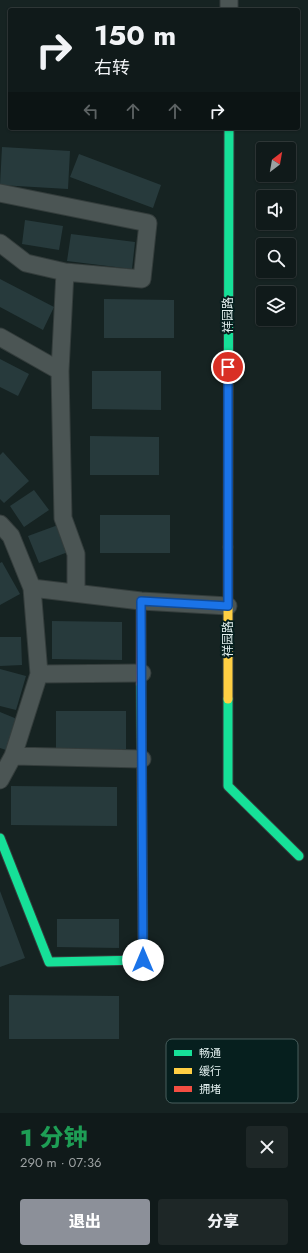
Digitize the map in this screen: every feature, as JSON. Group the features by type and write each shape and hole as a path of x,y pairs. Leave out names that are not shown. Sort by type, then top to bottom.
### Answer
{"street":[{"name":"祥园路","path":"229,130 228,786 300,856"},
{"path":"0,193 148,223 142,279 65,272 26,263 0,242"},
{"path":"65,272 60,371 63,518 76,554 76,593"},
{"path":"0,337 60,371"},
{"path":"0,524 10,536 32,588 39,674 13,756 0,780"},
{"path":"32,588 141,601 228,606"},
{"path":"0,838 49,962 143,960 141,601"},
{"path":"39,674 142,673"},
{"path":"13,756 142,759"}],"building":[{"path":"2,147 70,151 68,189 0,185"},
{"path":"79,154 161,185 153,208 70,177"},
{"path":"25,220 63,226 59,250 22,244"},
{"path":"71,234 135,242 132,269 67,261"},
{"path":"0,279 54,307 43,330 0,307"},
{"path":"104,299 174,300 174,338 104,338"},
{"path":"0,359 29,374 18,396 0,387"},
{"path":"92,371 161,371 161,410 92,409"},
{"path":"90,436 159,437 159,475 90,475"},
{"path":"3,452 29,481 4,503 0,499 0,455"},
{"path":"34,490 49,510 24,527 10,506"},
{"path":"100,515 170,515 170,553 100,553"},
{"path":"58,525 68,552 39,563 28,536"},
{"path":"2,562 20,594 0,605 0,563"},
{"path":"52,621 122,622 122,660 52,659"},
{"path":"0,637 21,637 22,665 0,666"},
{"path":"0,669 26,676 16,710 0,706"},
{"path":"56,711 126,711 126,749 56,749"},
{"path":"0,712 17,719 6,750 0,748"},
{"path":"11,786 117,787 117,826 11,825"},
{"path":"0,891 25,958 0,967"},
{"path":"57,919 119,919 119,948 57,947"},
{"path":"9,995 119,996 119,1039 9,1039"}],"traffic: fast":[{"path":"228,547 229,130"},
{"path":"0,838 49,962 143,960 141,684"},
{"path":"228,699 228,786 299,856"}],"traffic: slow":[{"path":"228,547 228,699"}],"traffic: jam":[{"path":"141,601 141,684"}],"route":[{"path":"143,960 141,601 228,606 228,367"}]}
